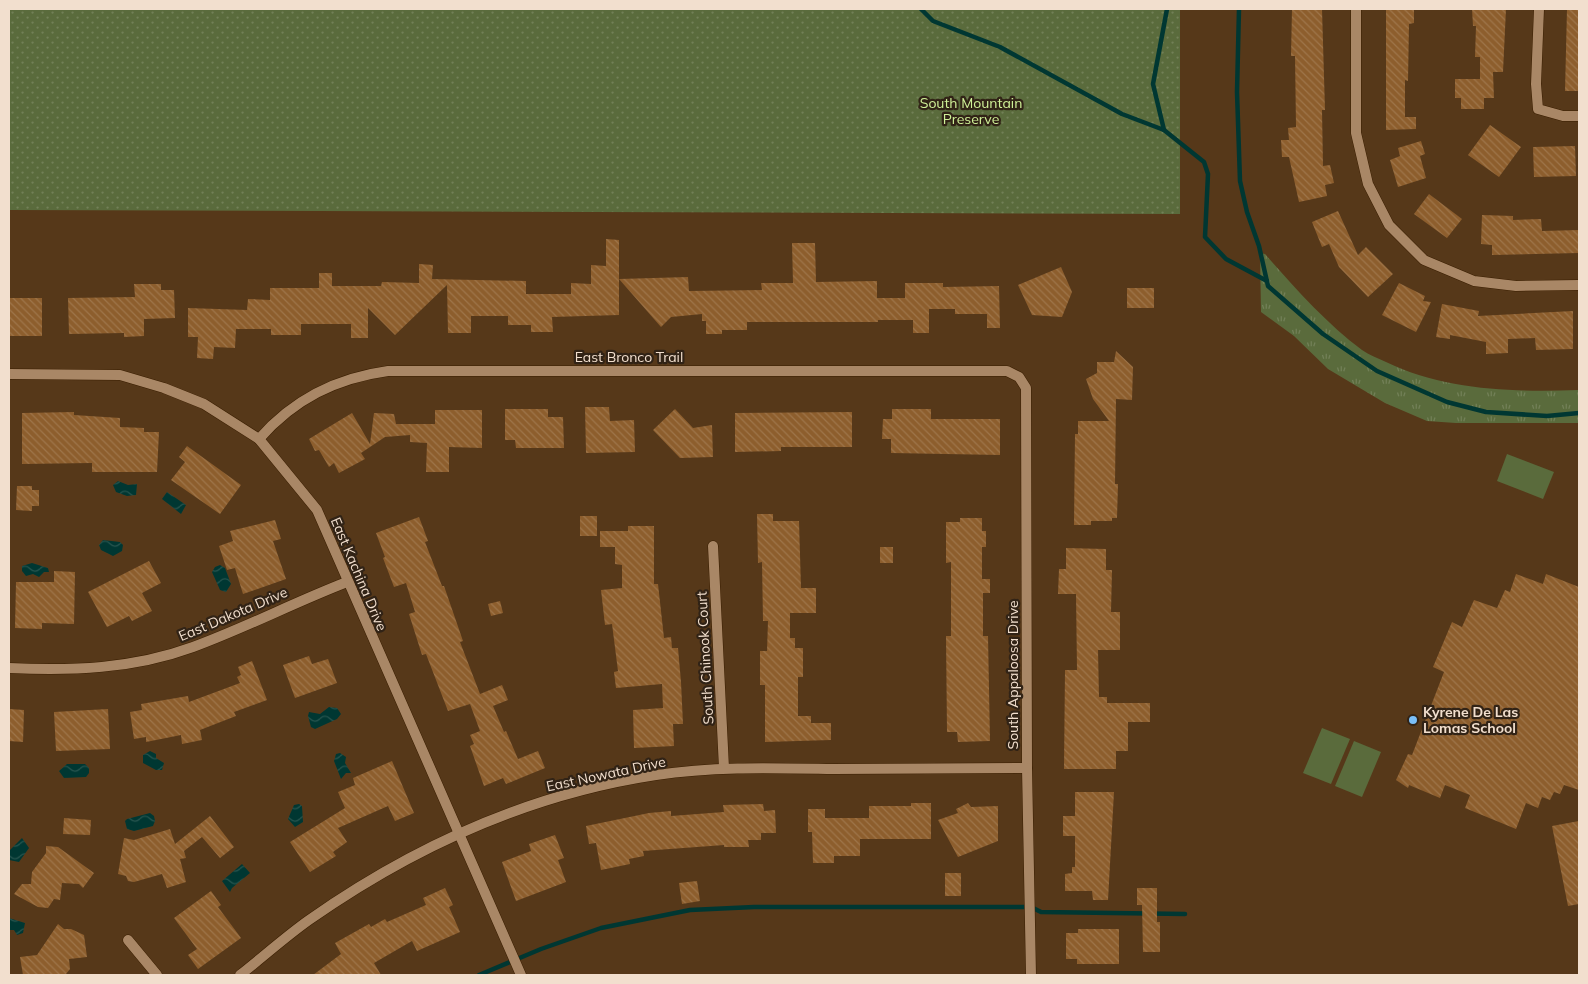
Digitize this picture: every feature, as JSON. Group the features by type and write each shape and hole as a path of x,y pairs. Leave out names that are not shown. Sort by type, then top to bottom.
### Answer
{"street":[{"path":"1356,9 1356,133 1368,184 1389,225 1424,260 1474,281 1516,286 1579,285"},
{"path":"1540,9 1536,84 1538,109 1563,116 1579,116"},
{"name":"East Bronco Trail","path":"259,439 294,405 315,392 364,374 388,371 1007,370 1019,377"},
{"name":"East Kachina Drive","path":"9,374 120,375 164,388 204,404 259,439 317,510 521,975"},
{"name":"South Appaloosa Drive","path":"1019,377 1026,388 1027,768 1031,975"},
{"name":"South Chinook Court","path":"713,546 724,768"},
{"name":"East Dakota Drive","path":"9,668 85,669 122,665 166,655 192,648 347,582"},
{"name":"East Nowata Drive","path":"240,975 308,921 370,880 459,832 510,811 569,794 656,775 724,768 1027,768"},
{"path":"128,940 157,975"}],"green space":[{"name":"South Mountain Preserve","path":"9,9 1180,9 1180,214 9,210"},
{"path":"1260,253 1265,254 1323,316 1362,350 1409,372 1456,384 1505,390 1579,390 1579,423 1456,423 1427,421 1385,403 1328,369 1294,336 1261,312"},
{"path":"1507,454 1554,472 1543,499 1497,481"},
{"path":"1322,728 1350,739 1331,784 1303,773"},
{"path":"1354,741 1381,752 1362,797 1335,786"}],"water":[{"path":"118,481 128,485 137,484 136,495 127,496 116,492 113,485"},
{"path":"167,492 186,505 181,514 162,499"},
{"path":"103,540 120,542 123,545 122,551 113,556 101,550 99,545"},
{"path":"32,563 48,568 49,572 44,572 39,577 33,574 26,576 22,571 22,566"},
{"path":"220,565 225,568 231,584 226,592 220,590 212,572 215,567"},
{"path":"329,707 337,708 341,714 337,719 315,729 311,727 308,716 309,712 320,714"},
{"path":"150,751 156,754 156,758 164,763 162,770 156,770 143,763 143,755"},
{"path":"340,753 346,757 345,763 351,773 346,773 341,779 334,761 336,754"},
{"path":"67,764 85,764 89,768 89,773 86,777 64,778 59,771"},
{"path":"299,804 302,806 303,822 295,827 288,819 294,805"},
{"path":"150,813 154,816 153,826 134,831 127,829 125,821 127,819"},
{"path":"22,838 29,848 19,862 9,860 10,850"},
{"path":"242,864 250,873 232,888 230,892 222,881"},
{"path":"9,918 25,923 23,933 17,935 14,930 9,930"}],"building":[{"path":"1292,9 1322,9 1325,110 1322,110 1323,166 1330,165 1334,183 1325,185 1327,196 1299,202 1289,157 1282,157 1281,140 1289,140 1288,128 1296,127 1295,56 1291,56"},
{"path":"1386,9 1414,9 1414,23 1409,24 1408,81 1405,80 1405,117 1416,117 1416,129 1386,130"},
{"path":"1472,9 1506,9 1503,72 1493,72 1494,98 1484,98 1484,109 1461,109 1461,98 1455,98 1455,79 1480,79 1480,57 1475,57 1476,26 1473,26"},
{"path":"1567,9 1579,9 1579,91 1565,91"},
{"path":"1490,125 1521,147 1499,177 1468,155"},
{"path":"1421,141 1425,154 1420,156 1426,178 1398,187 1390,160 1400,156 1398,148"},
{"path":"1575,146 1576,176 1534,177 1533,147"},
{"path":"1429,194 1462,219 1447,238 1414,214"},
{"path":"1338,211 1358,255 1366,247 1393,274 1368,297 1339,267 1329,244 1322,247 1312,222"},
{"path":"1482,215 1513,216 1513,220 1541,219 1542,231 1579,230 1579,253 1492,255 1492,245 1481,244"},
{"path":"606,239 619,240 619,315 552,317 553,332 531,332 531,325 508,325 508,316 471,316 471,333 448,333 447,285 395,335 368,308 368,338 351,338 351,324 301,324 301,335 271,335 271,329 236,329 235,348 214,347 213,359 197,358 198,337 188,337 188,308 247,310 248,299 270,300 270,288 319,288 319,273 332,273 332,286 381,286 382,282 419,283 419,264 433,265 432,279 526,281 526,294 571,294 571,283 591,284 591,265 606,266"},
{"path":"792,243 815,243 816,282 877,281 877,298 905,298 905,283 943,283 943,287 999,286 1000,328 987,328 987,314 955,314 955,309 929,309 929,333 913,333 913,320 878,320 878,322 747,322 747,330 722,330 722,334 706,334 706,321 702,321 702,314 671,317 661,327 619,279 688,277 689,291 762,290 761,283 793,283"},
{"path":"1061,267 1072,292 1062,317 1032,315 1018,285"},
{"path":"1399,283 1425,296 1423,301 1431,302 1416,332 1382,315"},
{"path":"134,284 161,284 161,290 174,290 175,318 144,319 144,336 124,337 124,333 69,334 68,298 135,297"},
{"path":"1127,288 1154,288 1154,308 1127,308"},
{"path":"9,298 42,298 42,336 9,336"},
{"path":"1442,304 1479,311 1478,316 1573,311 1573,349 1536,350 1535,338 1508,339 1508,353 1486,354 1486,342 1450,335 1450,339 1436,337"},
{"path":"1116,351 1133,367 1132,400 1116,399 1115,484 1118,484 1117,518 1112,518 1112,521 1091,521 1091,525 1074,525 1075,434 1078,434 1078,421 1109,421 1093,399 1086,379 1097,373 1097,362 1114,362"},
{"path":"585,407 609,407 610,421 634,420 635,452 586,453"},
{"path":"505,409 548,409 548,417 563,417 564,448 516,448 515,440 505,440"},
{"path":"675,409 693,428 712,425 713,457 680,458 653,430"},
{"path":"892,409 931,409 931,419 1000,419 1000,455 891,453 891,439 882,439 883,419 892,419"},
{"path":"435,410 482,410 482,448 449,447 449,472 426,472 427,443 410,442 410,435 385,437 361,453 365,459 339,473 334,463 329,467 319,450 315,451 309,439 352,413 370,444 374,413 394,414 396,424 435,424"},
{"path":"74,412 74,415 120,418 120,427 144,428 144,432 159,432 157,472 92,472 92,463 22,464 22,413"},
{"path":"852,412 852,447 781,447 781,451 735,452 735,413"},
{"path":"187,446 241,485 220,514 171,480 185,462 179,457"},
{"path":"17,486 32,486 32,490 39,490 39,506 32,506 32,511 16,510"},
{"path":"757,514 773,514 773,521 799,521 801,588 816,588 816,613 790,613 790,638 795,638 795,648 803,648 803,677 798,677 798,716 811,716 811,723 831,723 831,740 765,742 765,685 760,685 760,651 767,651 768,621 763,621 762,562 758,563"},
{"path":"580,516 597,516 597,536 580,536"},
{"path":"419,517 428,541 425,542 442,586 444,586 463,641 460,642 480,694 502,685 508,700 493,706 504,732 506,731 518,759 538,751 545,768 506,784 503,778 484,786 470,746 474,744 470,735 480,731 470,704 448,711 426,654 422,655 409,614 415,612 406,583 394,587 376,533"},
{"path":"960,518 982,518 982,531 986,531 986,547 982,547 982,579 990,579 990,593 983,593 983,636 988,636 990,741 958,742 957,732 947,732 946,636 951,636 951,562 946,563 946,522 960,522"},
{"path":"275,520 281,539 273,541 286,579 243,594 235,568 227,570 219,546 233,541 230,531"},
{"path":"628,526 654,526 654,584 658,584 664,638 671,637 672,648 678,648 683,724 673,724 674,746 634,748 633,710 663,708 662,684 616,688 614,672 618,671 612,624 605,625 601,590 622,588 622,565 615,564 615,547 600,547 600,531 628,531"},
{"path":"880,547 893,547 893,563 880,563"},
{"path":"1066,548 1106,549 1106,570 1112,570 1111,612 1120,612 1120,650 1098,650 1099,697 1107,697 1107,703 1150,703 1150,722 1128,722 1128,751 1116,751 1116,769 1064,769 1065,670 1077,670 1076,594 1058,594 1059,569 1066,569"},
{"path":"149,561 161,583 142,593 152,611 132,621 129,616 107,627 88,592"},
{"path":"54,571 75,572 74,624 42,623 42,629 15,628 16,582 54,582"},
{"path":"1516,574 1543,584 1546,574 1579,587 1579,790 1564,785 1560,794 1554,792 1550,800 1542,797 1538,808 1526,803 1516,829 1465,808 1470,795 1445,785 1440,798 1409,785 1408,788 1396,780 1408,754 1412,755 1444,672 1433,667 1452,622 1462,627 1474,600 1497,608 1505,590 1510,592"},
{"path":"500,601 503,613 491,616 488,604"},
{"path":"309,656 312,664 328,659 337,683 295,698 283,665"},
{"path":"252,661 267,700 234,712 236,716 200,730 202,740 182,744 181,735 146,742 146,737 134,739 130,712 142,710 141,704 188,696 189,702 240,683 237,677 241,675 238,667"},
{"path":"9,709 24,710 23,742 9,741"},
{"path":"108,709 110,749 56,751 54,712"},
{"path":"392,761 414,813 395,821 388,806 338,828 347,842 333,852 336,856 310,872 290,842 345,808 338,792 355,785 353,778"},
{"path":"1075,792 1114,792 1108,900 1093,900 1092,891 1065,891 1065,874 1072,873 1072,867 1075,867 1075,836 1063,836 1063,816 1075,816"},
{"path":"911,803 931,803 931,839 860,839 860,856 834,856 834,863 813,863 812,832 808,832 808,809 825,809 825,818 869,818 869,806 911,806"},
{"path":"968,803 971,807 998,806 998,841 958,857 938,820 958,813 956,809"},
{"path":"763,804 764,811 775,810 776,833 761,833 761,840 748,840 749,847 724,847 724,845 643,851 644,856 629,859 630,864 601,870 596,843 589,844 586,826 649,813 671,811 671,816 724,812 723,805"},
{"path":"210,816 234,847 220,858 202,837 184,851 186,858 180,859 186,882 167,888 162,874 134,882 128,881 126,876 118,874 124,838 134,840 170,829 175,844"},
{"path":"64,818 91,820 90,835 63,834"},
{"path":"1579,821 1579,904 1568,906 1552,826"},
{"path":"555,835 564,858 558,860 566,882 516,901 502,862 531,851 529,844"},
{"path":"46,846 58,847 94,873 83,888 79,884 62,883 60,900 54,899 48,908 38,907 14,894 22,884 31,884 32,872 46,853"},
{"path":"945,873 961,873 961,896 945,896"},
{"path":"697,881 700,901 682,904 679,883"},
{"path":"445,888 453,905 449,907 460,932 417,951 412,941 374,963 381,975 313,975 341,954 335,943 369,924 371,927 385,919 387,922 426,905 423,898"},
{"path":"1137,888 1157,888 1157,922 1160,922 1160,952 1143,952 1142,905 1137,905"},
{"path":"211,891 221,905 218,907 241,938 198,969 188,955 197,949 174,918"},
{"path":"58,924 64,929 71,929 84,935 87,957 69,959 70,969 66,974 23,975 20,957 37,955"},
{"path":"1078,929 1119,929 1119,964 1077,964 1077,959 1066,959 1066,933 1078,933"}],"waterway":[{"path":"921,9 933,21 1000,47 1122,114 1164,130"},
{"path":"1167,9 1153,84 1164,130 1204,162 1208,174 1205,237 1226,259 1267,281"},
{"path":"1239,9 1237,92 1240,181 1247,212 1259,246 1268,286 1323,334 1377,371 1447,402 1486,412 1547,416 1579,413"},
{"path":"479,975 541,949 601,928 690,910 754,907 1031,907 1041,912 1185,914"}],"place":[{"name":"Kyrene De Las Lomas School","path":"1413,720"}]}
